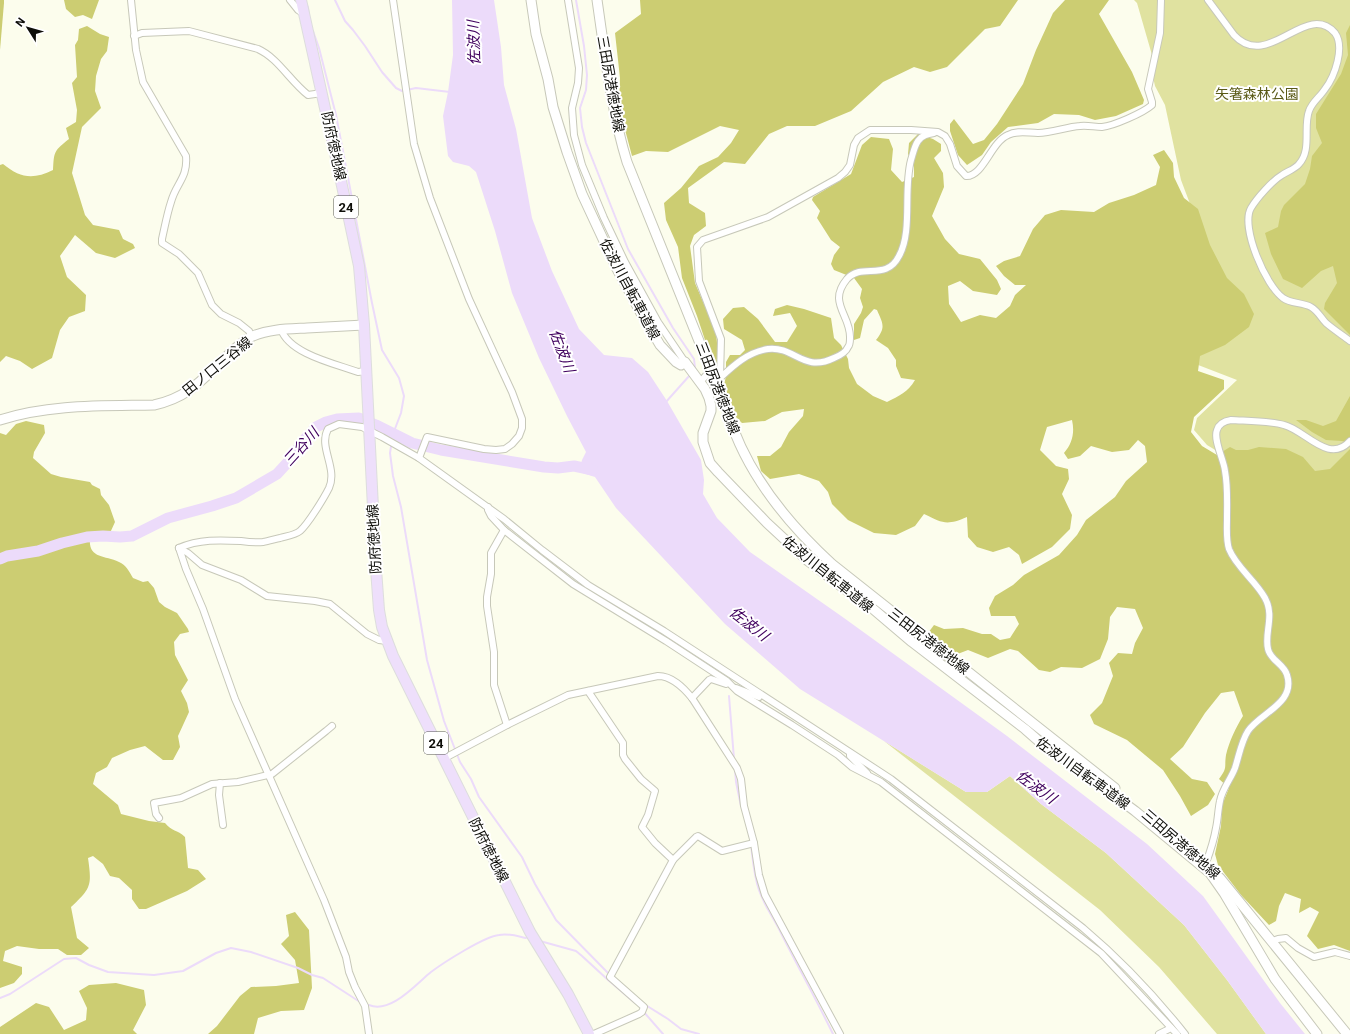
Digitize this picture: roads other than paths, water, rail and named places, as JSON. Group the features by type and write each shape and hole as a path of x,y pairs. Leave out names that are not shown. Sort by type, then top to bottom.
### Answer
{"main road":[{"name":"防府徳地線","path":"301,0 359,266 364,325 378,603 382,627 395,661 530,932 568,994 589,1034"},
{"name":"佐波川自転車道線","path":"531,0 536,34 548,79 553,107 582,194 616,267 660,345 676,362 681,365 687,364 705,389 711,406 711,411 703,433 703,442 710,463 767,523 808,561 872,608 912,642 1041,743 1135,811 1210,873 1224,893 1275,979 1317,1034"},
{"name":"三田尻港徳地線","path":"597,0 614,111 621,142 630,169 711,370 718,380 734,431 755,474 772,498 793,525 832,564 1206,863 1219,876 1347,1034"},
{"name":"田ノ口三谷線","path":"0,420 53,408 154,405 167,402 182,396 193,388 230,353 252,337 281,329 364,325"}],"street":[{"path":"132,0 134,36 143,82 186,156 187,165 184,176 171,201 162,243 179,254 198,273 212,305 221,314 239,323 249,331 252,337"},
{"path":"290,0 298,10 304,14"},
{"path":"392,0 414,144 430,198 469,299 512,392 522,419 522,428 519,436 505,449 484,449 427,438 419,458"},
{"path":"568,0 579,68 578,83 572,108 574,135 582,165 604,218 628,267 658,322 687,364"},
{"path":"718,380 721,340 699,282 697,247 699,243 703,240 768,217 838,178 850,165 854,145 858,138 863,133 870,130 917,130 938,132 945,136 950,144 957,166 961,172 970,177 977,172 1001,139 1008,134 1018,132 1039,133 1081,126 1103,127 1149,108 1152,105 1152,102 1149,96 1149,84 1160,33 1161,0"},
{"path":"1208,0 1234,35 1238,39 1249,44 1260,45 1268,43 1301,24 1315,21 1326,24 1336,34 1339,52 1336,69 1326,89 1309,110 1307,119 1306,148 1300,163 1274,181 1250,208 1248,227 1256,253 1266,276 1282,298 1312,308 1329,326 1350,341"},
{"path":"134,36 142,33 190,30 258,49 266,53 308,95 322,92"},
{"path":"718,380 740,360 755,353 769,349 782,350 804,361 817,363 828,361 840,356 848,347 850,330 838,302 841,287 848,277 858,271 884,270 893,266 903,246 907,229 908,170 914,148 919,140 925,135 938,132"},
{"path":"281,329 283,335 289,341 305,352 358,372 366,371"},
{"path":"698,380 711,370"},
{"path":"1206,863 1216,828 1220,800 1225,786 1235,768 1243,741 1248,731 1257,721 1278,705 1286,696 1289,685 1287,674 1268,650 1267,641 1270,622 1266,600 1259,588 1235,559 1230,550 1227,538 1225,470 1217,438 1217,430 1224,422 1231,420 1282,424 1298,431 1323,448 1332,450 1340,448 1350,441"},
{"path":"179,548 201,541 211,540 262,542 292,535 300,531 320,503 331,482 331,473 324,435 328,429 339,424 357,426 368,425 382,437 419,458 488,507 588,585 664,631 892,779 1084,928 1142,983 1185,1034"},
{"path":"488,507 491,516 504,530 573,584 666,641 727,681 737,691 838,755 852,767 881,782 1101,953 1177,1034"},
{"path":"504,530 491,553 491,574 487,606 494,652 494,685 507,725"},
{"path":"179,548 188,553 202,565 241,580 267,596 315,600 330,604 367,634 379,640 387,641"},
{"path":"179,548 186,569 198,596 234,699 324,900 346,957 349,972 365,1006 369,1034"},
{"path":"912,642 919,633"},
{"path":"443,759 568,695 658,676 665,676 675,682 692,698 737,768 741,779 744,806 759,875 765,895 840,1034"},
{"path":"692,698 711,679 760,697 762,695"},
{"path":"588,691 622,743 623,755 625,759 642,780 655,790 648,815 642,827 673,860"},
{"path":"159,818 156,814 154,803 181,798 212,784 238,782 272,774 332,726"},
{"path":"1041,743 1062,749 1074,766"},
{"path":"850,752 850,756 868,774"},
{"path":"220,783 219,794 223,825"},
{"path":"594,1034 639,1014 644,1009 644,1007 610,977 673,860 698,836 722,851 752,843"},
{"path":"1272,941 1286,938 1298,948 1314,957 1335,952 1350,956"},
{"path":"1159,1034 1171,1028"}],"water":[{"name":"佐波川","path":"452,0 494,0 501,47 504,85 516,129 532,218 552,271 579,329 604,355 632,358 648,372 667,401 701,460 704,480 703,494 717,518 750,552 1007,736 1147,844 1203,896 1280,1003 1305,1034 1266,1034 1227,980 1184,925 1106,853 1041,804 1010,776 987,792 966,792 800,689 725,624 616,508 595,477 579,472 586,452 539,358 512,293 495,231 476,172 469,166 453,162 448,156 443,116 453,55"}],"waterway":[{"path":"335,0 345,21 365,46 382,72 396,88 402,91 416,88 450,92"},
{"path":"576,0 584,46 587,75 586,90 580,108 582,127 586,143 628,249 673,328 694,359 694,370"},
{"path":"306,4 309,15"},
{"path":"313,31 319,48 336,115 382,350 399,378 404,396 401,413 393,434 390,453 393,476 401,507 427,660 444,721 460,762 471,779 479,797 522,857 535,884 556,920 609,974"},
{"path":"665,403 690,375"},
{"name":"三谷川","path":"0,559 7,556 38,551 87,537 132,536 168,518 236,498 277,474 316,427 337,419 359,418 412,443 441,450 544,467 558,468 574,466 593,470"},
{"path":"729,696 734,759"},
{"path":"735,769 741,806"},
{"path":"751,845 757,885 761,895 833,1034"},
{"path":"369,1005 377,1007 394,1002 411,990 431,972 464,950 484,940 502,934 526,938"},
{"path":"540,941 576,951 635,1003"},
{"path":"0,998 10,994 64,959 76,958 89,965 108,972 154,975 183,971 216,953 231,948 251,952 323,978 360,1002"},
{"path":"644,1004 681,1029 699,1034"},
{"path":"643,1011 663,1034"}],"park label":[{"name":"矢箸森林公園","path":"1257,94"}]}
